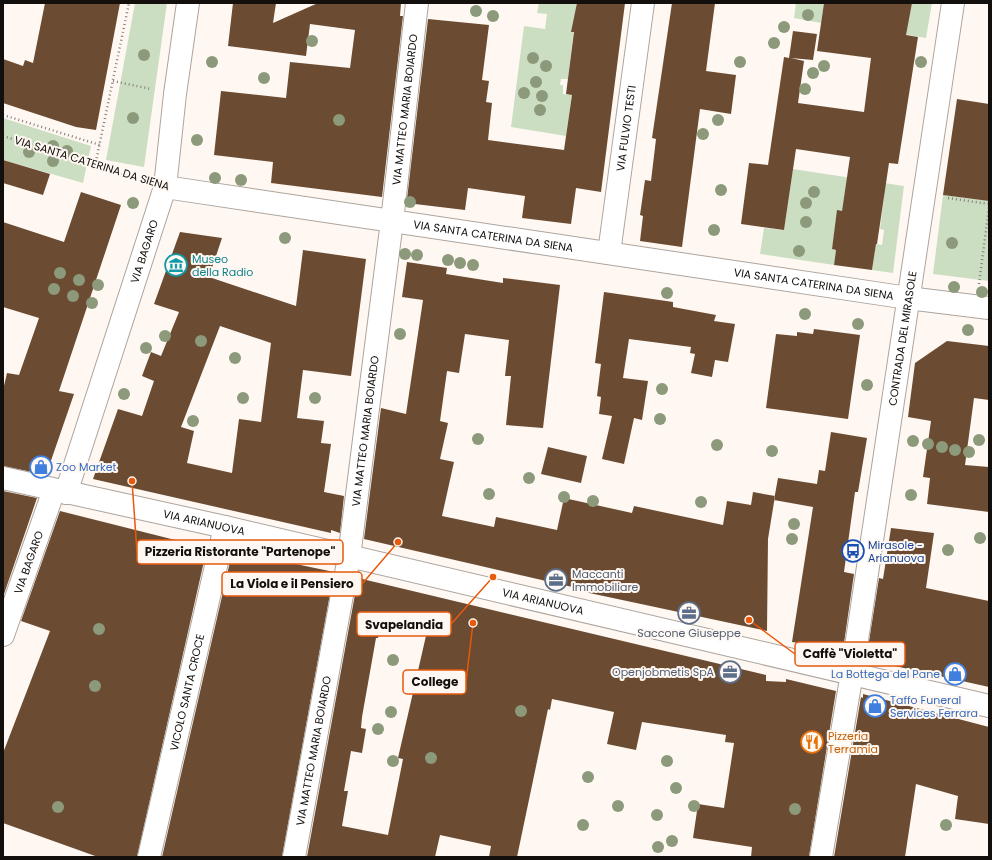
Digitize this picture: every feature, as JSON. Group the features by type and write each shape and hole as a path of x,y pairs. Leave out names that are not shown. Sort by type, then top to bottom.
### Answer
{"street":[{"name":"VIA BAGARO","path":"3,635 60,491 165,187 175,94 188,3"},
{"name":"VIA MATTEO MARIA BOIARDO","path":"294,857 349,557 392,221 417,3"},
{"name":"VIA FULVIO TESTI","path":"609,254 643,3"},
{"name":"CONTRADA DEL MIRASOLE","path":"821,857 852,673 954,3"},
{"name":"VIA SANTA CATERINA DA SIENA","path":"165,187 609,254 982,308"},
{"name":"VIA ARIANUOVA","path":"3,478 224,527 989,706"},
{"name":"VICOLO SANTA CROCE","path":"149,857 224,527"}],"path":[{"path":"95,166 129,3"},
{"path":"112,81 175,94"},
{"path":"3,115 100,145"},
{"name":"VIA SANTA CATERINA DA SIENA","path":"3,136 165,187"},
{"path":"924,195 989,205 982,308"}],"green space":[{"path":"135,3 167,3 144,167 106,160"},
{"path":"539,3 577,3 568,79 561,79 560,85 563,85 563,94 572,95 566,136 511,127 524,26 545,29 547,14 537,13"},
{"path":"796,3 824,3 821,23 794,18"},
{"path":"912,3 932,3 926,38 855,26"},
{"path":"3,118 91,146 83,183 3,160"},
{"path":"793,169 904,186 893,273 872,270 876,244 882,245 884,230 880,229 884,197 845,192 842,211 838,211 832,249 836,250 834,265 760,254 764,228 784,230"},
{"path":"943,195 989,201 989,281 933,274"}],"building":[{"path":"45,3 120,3 96,130 76,127 3,103 3,59 23,66 25,60 33,63"},
{"path":"233,3 276,3 273,23 318,3 401,3 400,16 403,16 382,197 271,183 273,162 214,155 221,91 286,98 290,62 350,68 355,30 310,24 306,56 228,46"},
{"path":"577,3 625,3 601,192 576,188 571,224 522,218 525,196 468,188 465,210 415,204 415,200 407,199 428,19 489,25 482,80 489,81 486,102 492,103 488,140 564,150 572,95 566,94 574,32 571,32"},
{"path":"672,3 715,3 706,71 736,75 731,114 700,109 682,247 640,241 643,216 640,215 645,180 651,181 656,139 652,138"},
{"path":"824,3 912,3 906,35 918,37 898,164 889,163 872,270 834,265 836,250 832,249 837,210 842,211 850,157 796,149 784,230 741,224 749,163 768,165 784,57 789,58 793,31 817,34 813,60 791,58 804,61 798,103 864,112 871,58 817,51"},
{"path":"957,99 989,104 989,201 943,195"},
{"path":"3,160 50,174 43,195 3,183"},
{"path":"81,192 121,205 59,391 74,394 46,475 3,466 3,390 7,373 19,375 39,318 3,307 3,222 64,242"},
{"path":"180,232 222,238 209,277 296,306 303,250 366,259 351,376 303,370 297,418 324,421 321,443 331,444 324,492 344,496 340,533 331,530 331,533 93,479 118,409 142,416 154,381 142,376 151,352 161,356 179,312 154,304","holes":["220,326 271,343 261,422 239,419 232,473 187,463 194,431 181,427"]},
{"path":"407,262 447,268 446,274 503,283 503,278 560,285 543,428 506,425 511,376 505,376 509,340 465,334 459,373 447,371 440,421 448,423 440,459 454,462 442,516 494,527 496,517 557,530 564,498 632,513 634,506 723,525 727,501 751,505 753,492 775,496 768,539 767,631 580,591 581,589 364,539 381,408 406,414 423,300 402,297"},
{"path":"604,292 673,302 673,307 716,315 714,321 735,324 728,362 715,360 712,377 691,373 695,354 690,353 691,347 629,339 623,378 648,381 642,420 634,418 624,464 602,459 612,416 599,414 601,397 597,396 601,364 595,363"},
{"path":"814,329 860,335 848,419 766,408 776,334 797,336 797,332 813,334"},
{"path":"947,341 989,346 989,400 974,398 965,465 989,467 989,512 927,504 930,478 923,477 931,421 908,417 915,363"},
{"path":"831,432 867,438 858,492 855,492 844,572 854,574 843,650 792,642 813,507 774,500 778,478 817,484 819,470 825,471"},
{"path":"548,447 587,456 581,483 541,474"},
{"path":"3,491 37,498 3,597"},
{"path":"60,511 207,548 137,857 98,857 3,823 3,753 50,631 21,621"},
{"path":"891,528 934,533 926,588 989,601 989,687 868,660 869,655 867,654 879,578 883,579"},
{"path":"234,551 334,572 282,857 162,857 232,553 233,554"},
{"path":"358,578 766,675 766,681 786,682 786,679 836,691 809,857 751,857 752,847 693,838 698,804 724,808 734,743 725,742 726,735 642,722 636,750 607,744 614,712 552,699 550,710 548,709 517,857 489,857 491,846 440,835 435,857 307,857","holes":["382,616 428,627 398,758 403,759 388,835 342,826 348,791 344,791 351,751 362,753 366,729 361,728 362,717 376,638 378,638"]},
{"path":"863,694 989,727 989,824 955,819 958,796 916,784 905,857 834,857 861,697 863,698"}],"place":[{"name":"Museo della Radio","path":"176,265"},
{"name":"Zoo Market","path":"41,467"},
{"name":"Pizzeria Ristorante \"Partenope\"","path":"132,481"},
{"name":"La Viola e il Pensiero","path":"398,542"},
{"name":"Mirasole - Arianuova","path":"853,551"},
{"name":"Svapelandia","path":"493,577"},
{"name":"Maccanti Immobiliare","path":"556,580"},
{"name":"Saccone Giuseppe","path":"689,613"},
{"name":"Caffè \"Violetta\"","path":"749,620"},
{"name":"College","path":"473,623"},
{"name":"Openjobmetis SpA","path":"730,672"},
{"name":"La Bottega del Pane","path":"955,674"},
{"name":"Taffo Funeral Services Ferrara","path":"875,706"},
{"name":"Pizzeria Terramia","path":"812,742"}]}
